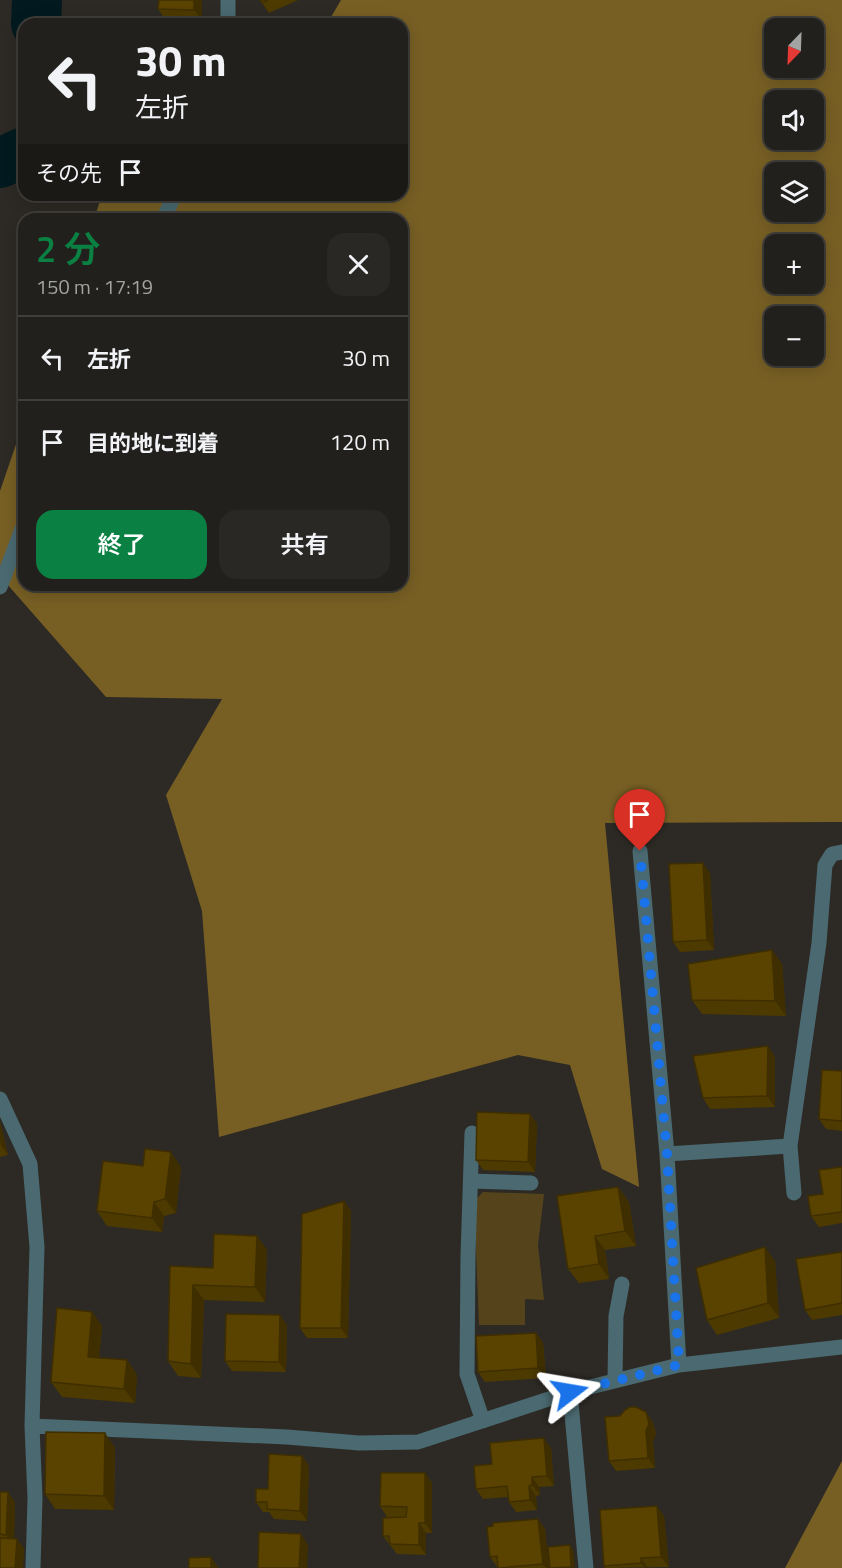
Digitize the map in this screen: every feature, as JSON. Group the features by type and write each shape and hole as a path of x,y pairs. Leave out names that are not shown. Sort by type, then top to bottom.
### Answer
{"street":[{"path":"228,0 228,18"},
{"path":"0,587 18,540"},
{"path":"640,851 667,1154 679,1365"},
{"path":"794,1193 790,1146 819,943 825,865 832,854 842,852"},
{"path":"0,1099 30,1164 37,1247 32,1426 35,1498 33,1568"},
{"path":"472,1133 467,1374 483,1421"},
{"path":"667,1154 790,1146"},
{"path":"471,1181 531,1183"},
{"path":"615,1380 616,1316 622,1284"},
{"path":"32,1426 286,1437 359,1443 418,1442 570,1392 679,1365 842,1347"},
{"path":"570,1392 586,1568"}],"shaded area":[{"path":"341,0 842,0 842,822 605,823 639,1187 602,1169 570,1065 518,1055 219,1137 202,911 166,795 222,699 106,697 0,576 0,491 18,438 18,591 408,591 408,213 96,213 100,201 408,201 408,18 330,18"},
{"path":"483,1192 544,1194 538,1245 544,1300 525,1299 525,1325 479,1325 474,1201"},
{"path":"842,1461 842,1568 785,1568"}],"building":[{"path":"159,0 194,0 194,10 158,9"},
{"path":"703,863 707,940 673,942 669,864"},
{"path":"772,950 775,1001 692,1000 688,964"},
{"path":"768,1046 767,1096 703,1098 693,1056"},
{"path":"822,1070 842,1071 842,1121 819,1119"},
{"path":"477,1112 530,1114 528,1162 476,1160"},
{"path":"145,1149 171,1152 165,1199 154,1202 152,1218 97,1211 103,1161 143,1166"},
{"path":"842,1167 842,1212 811,1216 808,1196 823,1194 819,1170"},
{"path":"618,1187 625,1231 595,1236 599,1264 568,1269 557,1196"},
{"path":"344,1201 341,1328 300,1328 302,1214"},
{"path":"214,1234 257,1236 255,1287 193,1285 191,1364 168,1361 170,1266 213,1268"},
{"path":"765,1247 768,1303 707,1320 696,1268"},
{"path":"842,1252 842,1303 805,1310 796,1259"},
{"path":"57,1308 92,1312 88,1357 127,1360 124,1389 51,1382"},
{"path":"226,1314 280,1315 279,1362 225,1361"},
{"path":"536,1333 538,1368 478,1372 476,1336"},
{"path":"630,1407 646,1412 649,1424 646,1431 648,1458 609,1461 605,1417 620,1416"},
{"path":"46,1432 105,1433 104,1496 45,1494"},
{"path":"544,1438 547,1476 532,1477 532,1485 529,1486 530,1500 509,1502 507,1486 476,1489 474,1466 492,1464 490,1443"},
{"path":"269,1454 302,1456 300,1511 267,1509 267,1502 256,1502 256,1489 268,1489"},
{"path":"381,1473 425,1473 425,1523 419,1523 419,1545 390,1544 389,1536 383,1536 383,1518 406,1517 407,1507 380,1506"},
{"path":"0,1492 8,1492 6,1535 0,1534"},
{"path":"657,1506 661,1557 641,1558 641,1563 604,1566 600,1510"},
{"path":"538,1519 543,1564 498,1568 497,1556 490,1557 487,1527 493,1526 493,1523"},
{"path":"259,1532 301,1534 299,1568 258,1568"},
{"path":"0,1538 17,1539 15,1568 0,1568"},
{"path":"570,1545 571,1567 550,1568 548,1547"},
{"path":"211,1557 211,1568 189,1568 189,1558"}],"waterway":[{"path":"36,18 37,0"},
{"path":"0,163 18,155"}],"route":[{"path":"570,1392 679,1365 667,1154 640,851"}]}
